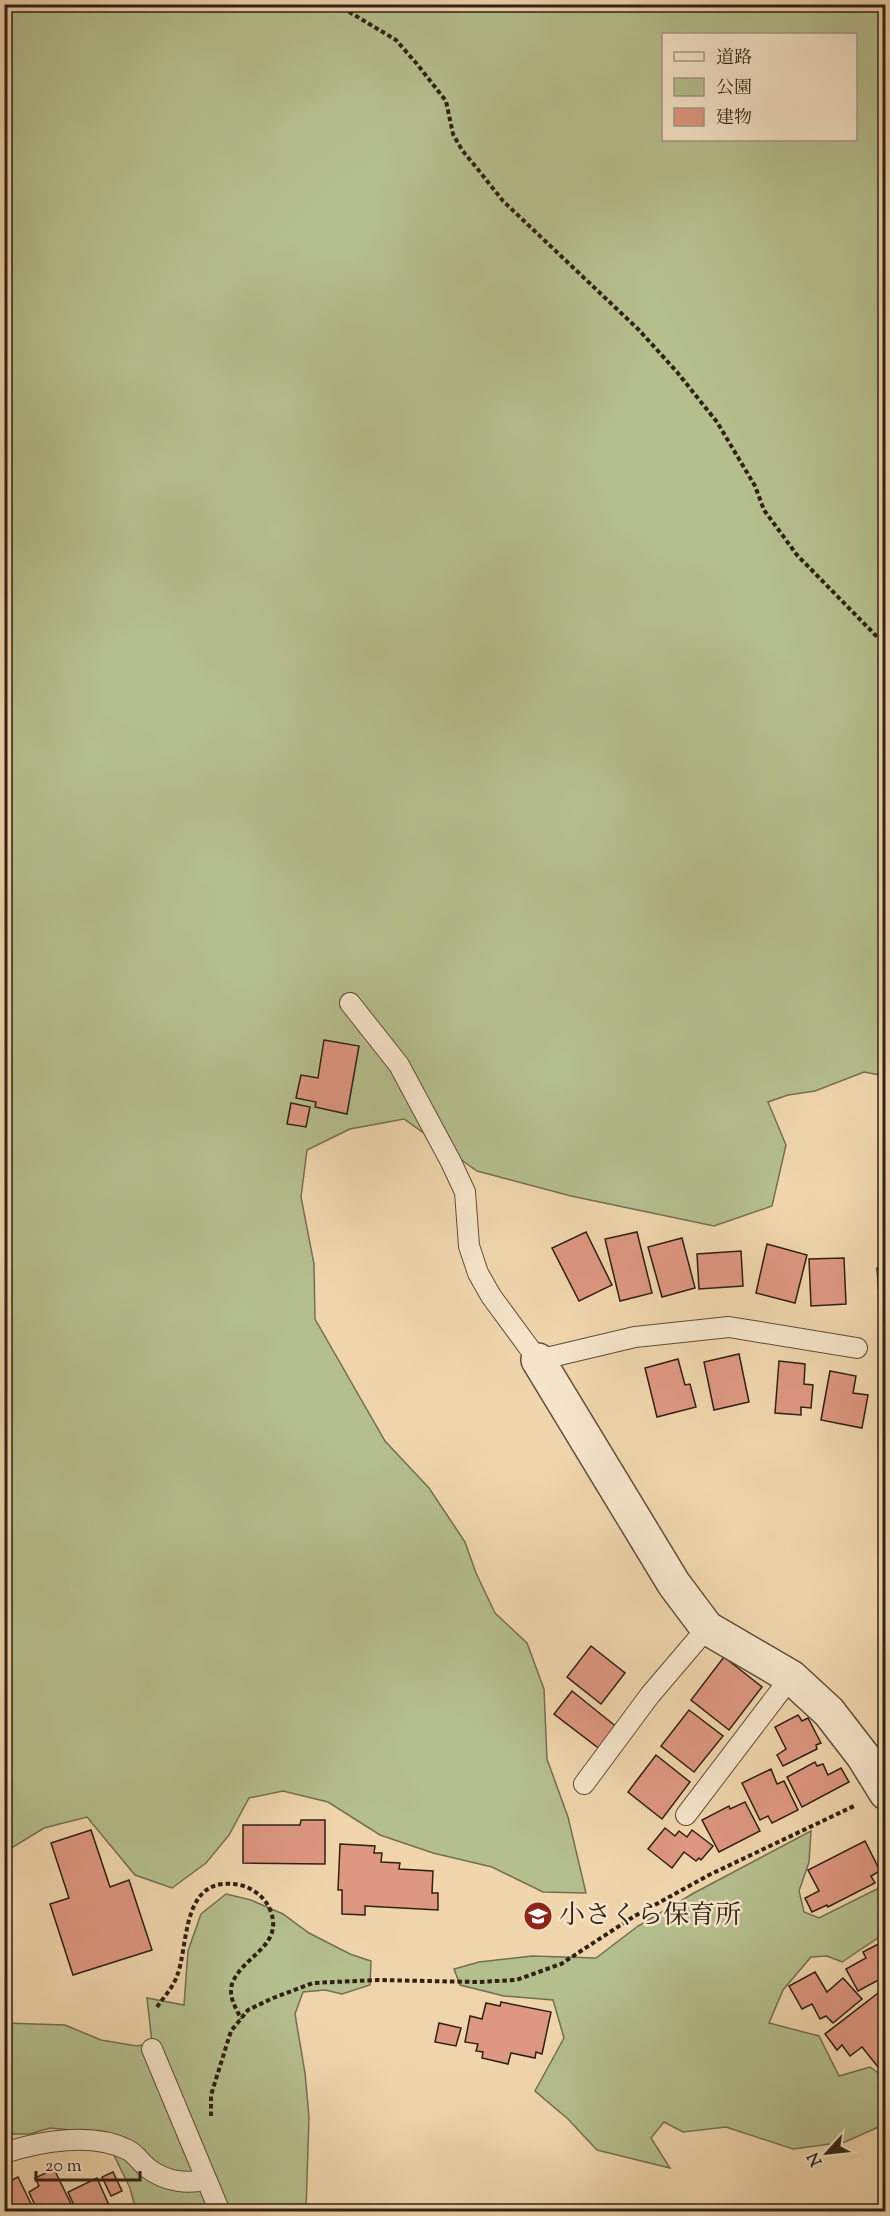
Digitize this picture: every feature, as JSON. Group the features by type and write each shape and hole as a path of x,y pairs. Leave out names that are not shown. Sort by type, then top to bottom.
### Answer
{"street":[{"path":"538,1360 668,1576 707,1628 791,1677 829,1712 885,1791"}],"lane":[{"path":"350,1003 399,1065 451,1162 465,1192 470,1245 478,1273 491,1296 538,1360 635,1336 729,1327 857,1348"},
{"path":"584,1784 650,1695 707,1628"},
{"path":"686,1815 791,1677"},
{"path":"153,2049 220,2211"},
{"path":"4,2153 47,2141 74,2140 108,2143 129,2151 149,2169 173,2180 185,2184 206,2181"}],"path":[{"path":"336,4 396,40 417,64 446,100 453,134 462,150 486,180 503,201 639,330 696,394 734,449 764,510 797,555 885,646"},
{"path":"211,2117 211,2095 231,2031 248,2010 313,1983 378,1980 434,1983 516,1980 561,1964 633,1917 709,1875 885,1791"},
{"path":"157,2007 177,1977 191,1915 197,1900 217,1885 231,1884 254,1891 267,1901 273,1918 274,1932 267,1945 238,1974 231,1986 232,1999 241,2019"}],"green space":[{"path":"5,5 885,5 885,1076 864,1072 815,1091 788,1095 768,1102 786,1145 772,1206 714,1226 571,1196 477,1171 404,1119 350,1129 307,1150 301,1197 314,1264 315,1319 385,1441 429,1488 465,1542 476,1573 495,1613 527,1643 544,1689 547,1759 568,1817 586,1893 543,1892 492,1867 433,1853 380,1835 328,1802 283,1791 249,1798 229,1835 206,1863 172,1888 135,1875 87,1817 44,1828 5,1852"},
{"path":"811,1831 809,1862 799,1891 804,1912 819,1918 885,1885 885,1933 842,1962 827,1956 811,1957 783,1990 769,2023 819,2036 839,2076 870,2067 885,2078 883,2125 845,2142 793,2149 726,2127 683,2132 664,2122 651,2138 670,2168 597,2150 568,2119 535,2091 564,2038 553,2000 504,1996 460,1985 454,1969 479,1962 532,1956 596,1958 638,1926 694,1893"},
{"path":"226,1894 251,1900 283,1914 309,1933 350,1954 371,1961 370,1985 342,1994 325,1990 303,1992 295,2014 305,2073 309,2117 306,2211 136,2211 130,2188 103,2133 50,2128 30,2134 10,2134 5,2137 5,2023 65,2025 101,2040 137,2046 152,2043 147,1998 184,2005 188,1951 201,1914"}],"building":[{"path":"324,1040 359,1046 347,1114 315,1107 316,1102 296,1098 301,1075 318,1078"},
{"path":"291,1103 310,1107 306,1127 287,1124"},
{"path":"586,1232 612,1285 579,1301 552,1248"},
{"path":"637,1232 652,1293 620,1301 605,1239"},
{"path":"682,1238 695,1288 662,1297 648,1247"},
{"path":"767,1244 807,1255 795,1303 756,1293"},
{"path":"741,1251 743,1286 699,1289 697,1254"},
{"path":"844,1258 846,1304 811,1306 809,1259"},
{"path":"877,1268 886,1268 886,1308 880,1308"},
{"path":"739,1354 749,1402 714,1410 704,1362"},
{"path":"678,1359 685,1385 690,1384 696,1407 657,1417 645,1368"},
{"path":"779,1361 805,1364 804,1384 813,1385 811,1408 801,1407 801,1415 775,1413"},
{"path":"830,1371 856,1376 853,1393 868,1395 862,1428 821,1420"},
{"path":"591,1646 625,1673 601,1704 567,1677"},
{"path":"724,1657 762,1687 729,1730 691,1700"},
{"path":"572,1691 618,1728 601,1750 554,1714"},
{"path":"689,1710 723,1736 694,1772 661,1746"},
{"path":"798,1715 802,1721 808,1718 821,1743 816,1745 817,1749 783,1766 777,1755 786,1749 775,1727"},
{"path":"656,1755 690,1782 662,1819 628,1792"},
{"path":"815,1762 817,1766 823,1764 828,1775 841,1768 849,1782 802,1807 787,1777"},
{"path":"771,1769 777,1784 784,1781 798,1810 772,1823 768,1816 760,1820 742,1783"},
{"path":"745,1802 760,1831 719,1852 702,1820 729,1806 730,1809"},
{"path":"301,1820 325,1820 325,1864 243,1863 243,1825 300,1825"},
{"path":"665,1828 675,1836 679,1831 687,1837 692,1830 713,1846 701,1860 699,1858 696,1861 684,1852 672,1868 648,1849"},
{"path":"91,1830 110,1887 129,1880 152,1950 73,1975 50,1904 69,1898 51,1843"},
{"path":"865,1841 880,1871 871,1876 875,1883 828,1907 827,1905 812,1912 805,1898 819,1891 808,1870"},
{"path":"340,1844 375,1846 374,1853 382,1853 381,1862 400,1863 399,1869 433,1871 432,1893 438,1893 438,1910 365,1906 365,1915 342,1914 342,1890 338,1890"},
{"path":"886,1940 886,1976 858,1991 846,1969 866,1958 863,1952"},
{"path":"815,1972 827,1992 843,1978 862,1999 833,2023 826,2016 820,2019 812,2004 802,2009 789,1986"},
{"path":"886,1987 886,2061 878,2067 862,2047 850,2056 842,2045 837,2050 825,2034"},
{"path":"501,2002 551,2012 542,2054 536,2052 535,2058 511,2053 508,2064 482,2058 483,2052 476,2051 478,2044 465,2042 470,2016 482,2019 486,2003 500,2006"},
{"path":"439,2023 461,2028 456,2046 435,2042"},
{"path":"54,2169 75,2212 38,2212 29,2192 39,2186 35,2178"},
{"path":"113,2172 122,2191 111,2196 102,2177"},
{"path":"18,2177 35,2212 4,2212 4,2184"},
{"path":"97,2178 112,2212 77,2212 68,2192"}],"place":[{"name":"小さくら保育所","path":"538,1916"}]}
